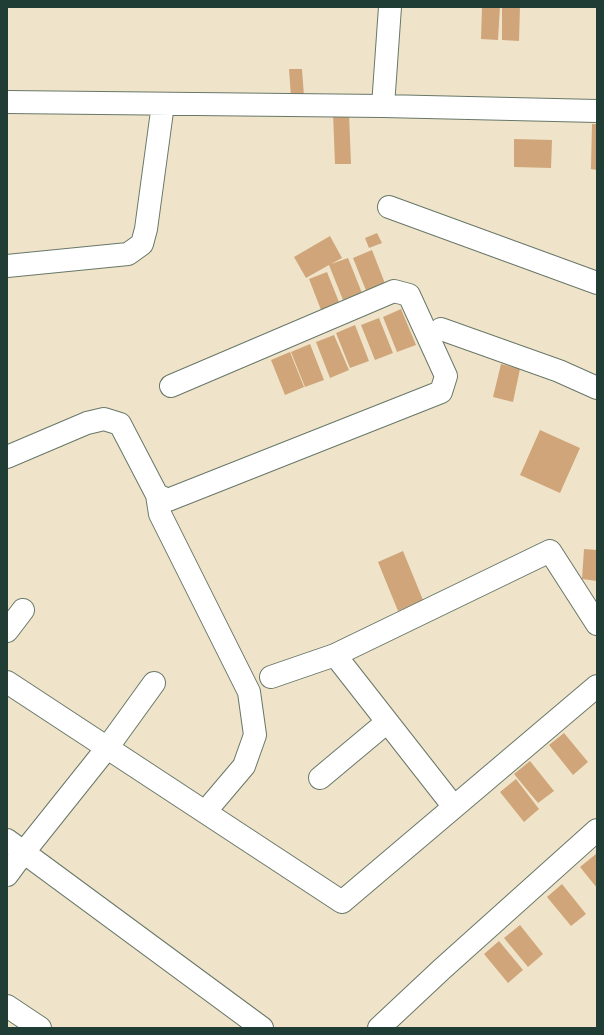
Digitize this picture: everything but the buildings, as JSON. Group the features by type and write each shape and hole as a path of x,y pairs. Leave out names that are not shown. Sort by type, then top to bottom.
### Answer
{"street":[{"path":"383,106 390,7"},
{"path":"7,102 383,106 597,111"},
{"path":"7,266 128,254 142,244 146,228 163,104"},
{"path":"389,207 597,283"},
{"path":"158,495 168,500 441,392 446,376 409,295 394,291 171,386"},
{"path":"440,329 559,371 597,388"},
{"path":"7,457 87,423 104,419 120,424 158,495 160,514 249,692 255,735 244,766 205,812"},
{"path":"271,677 335,655 550,552 590,604 597,624"},
{"path":"7,631 23,610"},
{"path":"335,655 454,807"},
{"path":"7,682 342,902 597,686"},
{"path":"7,875 15,846 107,748 154,683"},
{"path":"320,778 387,722"},
{"path":"379,1028 597,830"},
{"path":"15,846 262,1028"},
{"path":"7,1006 40,1028"}]}
